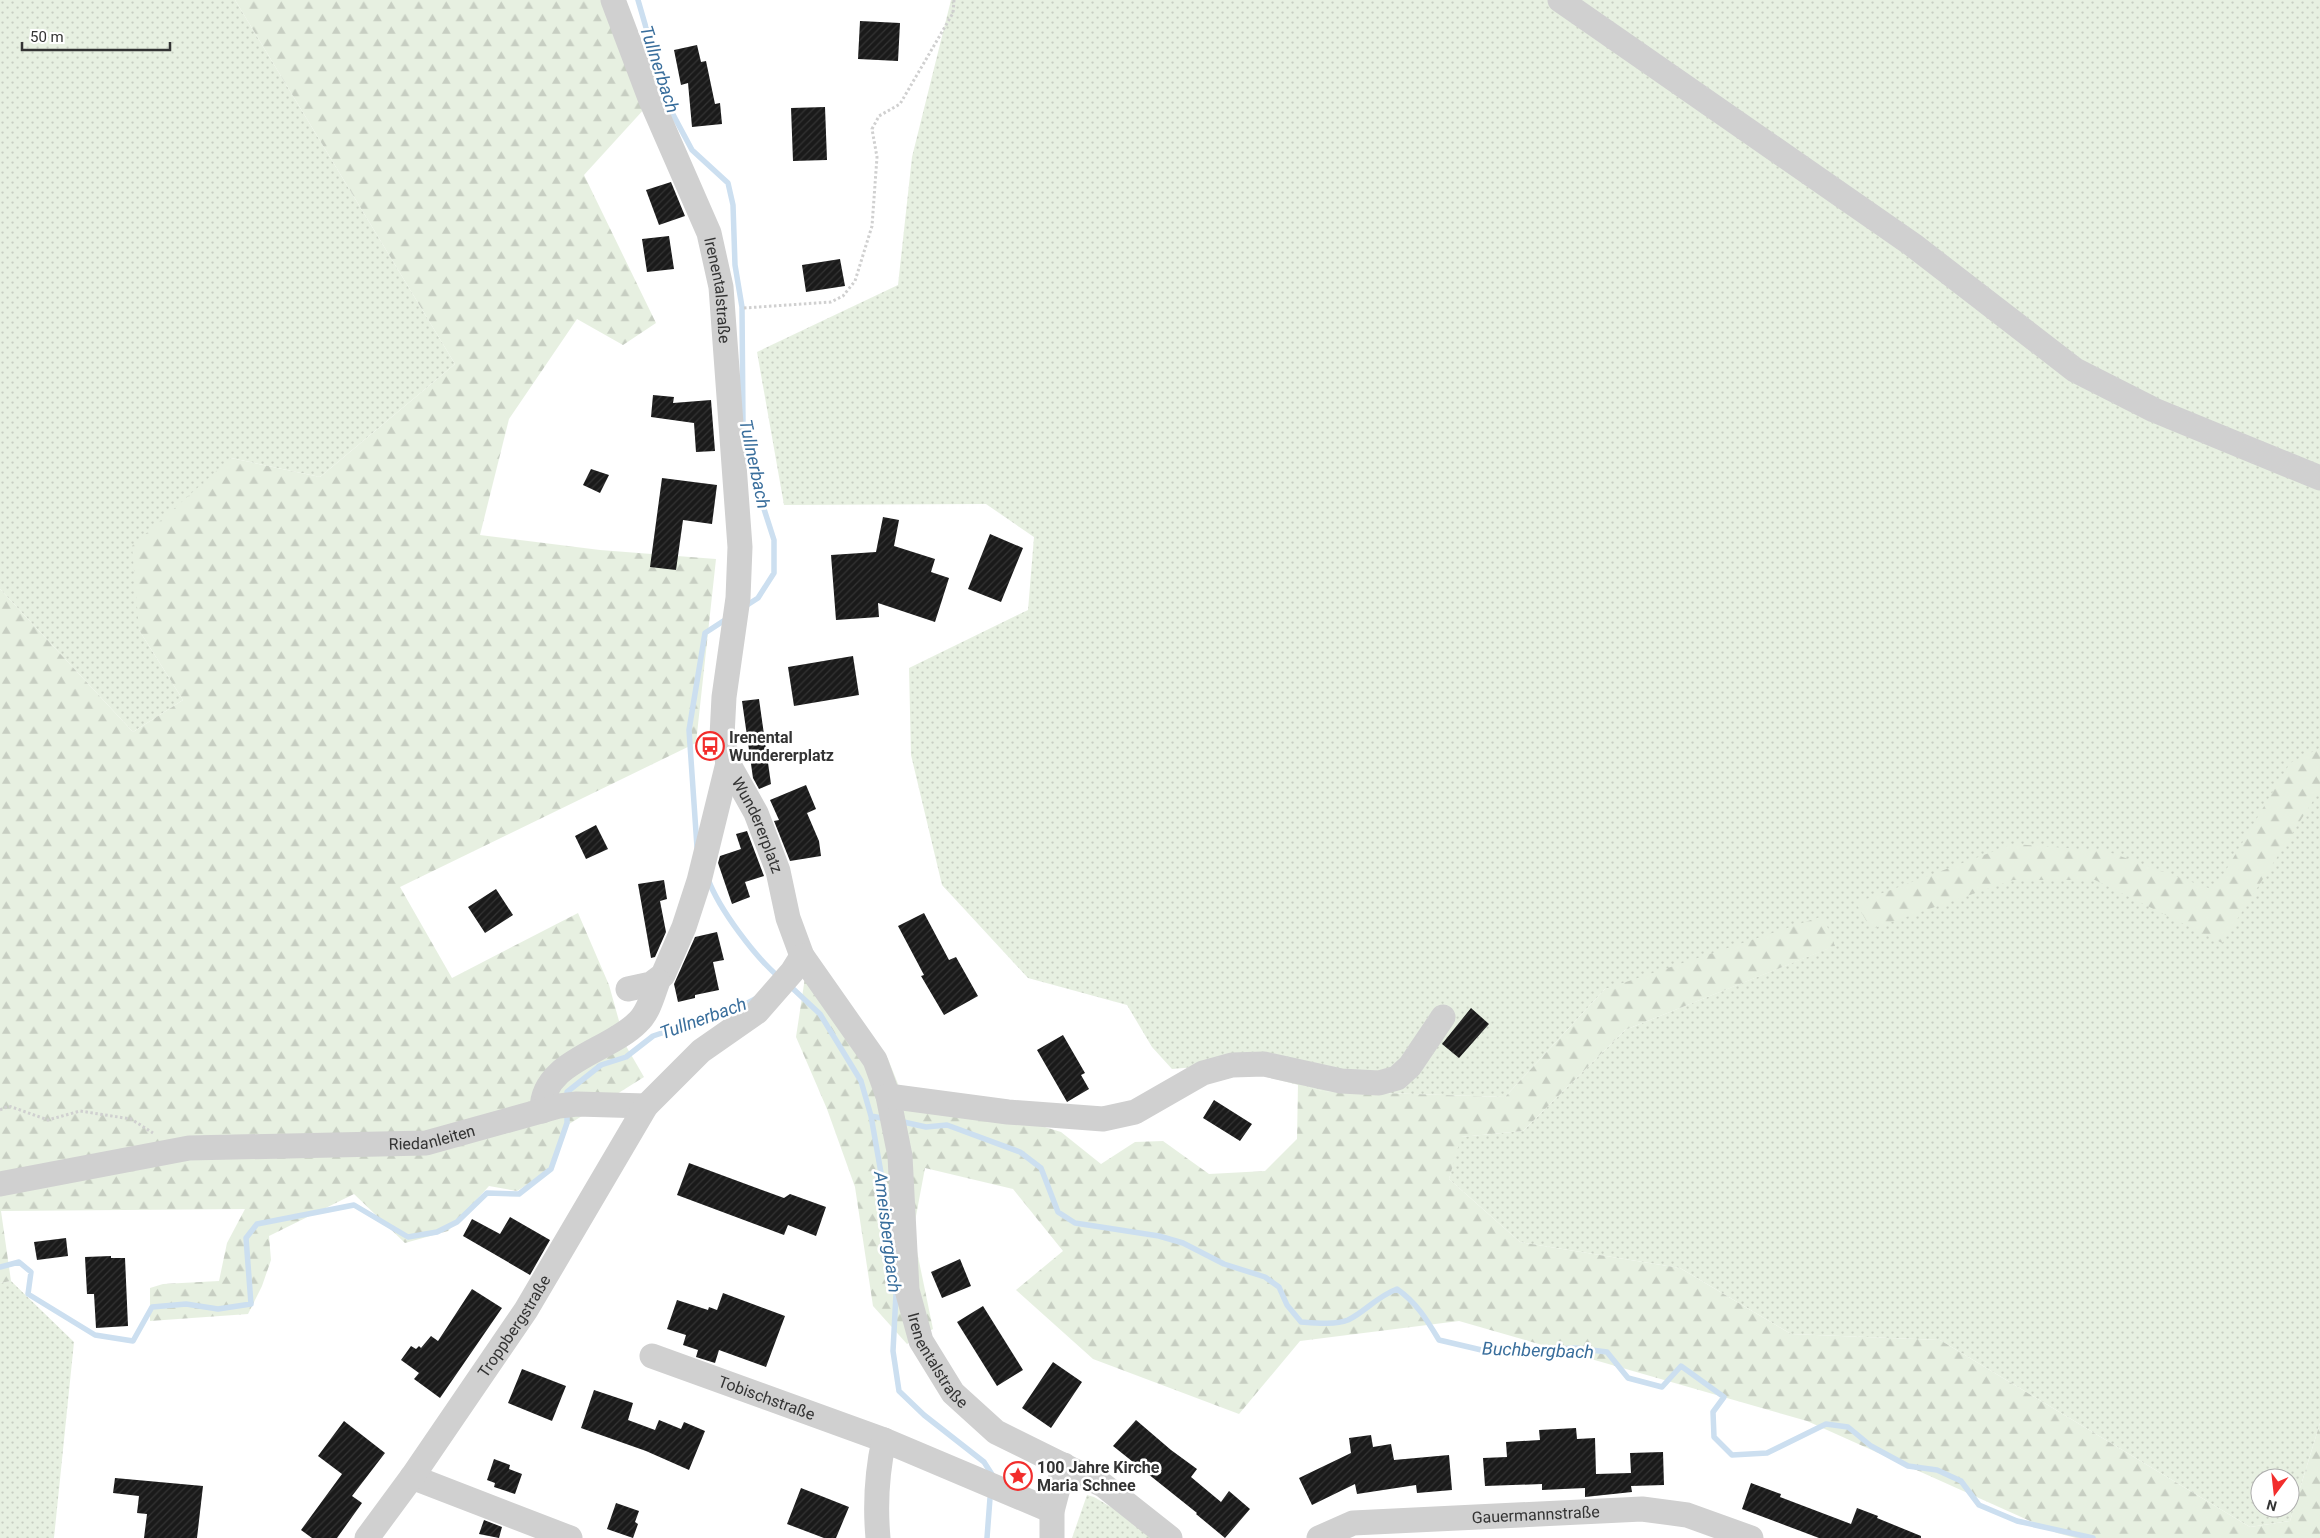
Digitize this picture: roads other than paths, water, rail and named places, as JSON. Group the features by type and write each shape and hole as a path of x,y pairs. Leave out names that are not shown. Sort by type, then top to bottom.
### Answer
{"street":[{"name":"Irenentalstraße","path":"612,0 650,98 709,233 721,288 740,547 738,598 732,635"},
{"path":"1560,0 1913,245 2075,370 2154,410 2320,478"},
{"name":"Wundererplatz","path":"732,635 724,697 722,736 728,763 756,813 778,871 797,964"},
{"path":"560,1107 542,1099 550,1083 576,1060 618,1039 640,1021 650,1003 658,981 663,975 684,927 696,890 728,763"},
{"name":"Irenentalstraße","path":"797,964 875,1060 889,1102 900,1156 907,1290 922,1342 953,1393 996,1432 1103,1485 1170,1538"},
{"path":"646,1106 701,1051 757,1012 770,1000 797,964"},
{"path":"628,989 658,981"},
{"path":"889,1102 1103,1120 1136,1112 1203,1073 1232,1065 1264,1064 1341,1081 1379,1083 1396,1078 1410,1066 1443,1017"},
{"name":"Riedanleiten","path":"0,1184 190,1148 426,1143 560,1107 646,1106"},
{"name":"Troppbergstraße","path":"367,1538 412,1477 526,1310 646,1106"},
{"name":"Tobischstraße","path":"652,1356 884,1440 1052,1511"},
{"path":"878,1538 876,1517 879,1463 884,1440"},
{"path":"1052,1538 1052,1511 1064,1465"},
{"path":"412,1477 570,1538"},
{"name":"Gauermannstraße","path":"1319,1538 1353,1523 1642,1509 1687,1515 1751,1538"}],"waterway":[{"name":"Tullnerbach","path":"638,0 669,107 692,150 728,183 733,205 735,265 742,307 743,425 755,481 774,540 774,573 758,598 744,607"},
{"name":"Tullnerbach","path":"697,847 689,730 705,633 728,618"},
{"name":"Tullnerbach","path":"708,879 720,904 739,932 760,958 780,978"},
{"name":"Ameisbergbach","path":"789,985 820,1014 861,1081 871,1116 890,1224 893,1253"},
{"name":"Tullnerbach","path":"567,1098 567,1092 601,1065 626,1057 653,1036 742,1006 757,998"},
{"name":"Tullnerbach","path":"0,1267 19,1262 31,1272 28,1294 95,1335 133,1341 152,1307 186,1304 218,1309 251,1304 246,1238 257,1224 354,1205 408,1237 437,1232 457,1222 487,1193 519,1194 551,1169 567,1123 567,1110"},
{"name":"Buchbergbach","path":"871,1116 887,1119"},
{"name":"Buchbergbach","path":"899,1121 926,1127 947,1125 1020,1152 1041,1168 1058,1212 1075,1223 1159,1236 1183,1243 1224,1264 1265,1277 1279,1287 1287,1305 1301,1322 1343,1322 1397,1289 1416,1306 1439,1340 1490,1352 1576,1348 1607,1352 1628,1378 1662,1387 1681,1366 1724,1397 1713,1412 1714,1437 1732,1455 1767,1453 1826,1424 1848,1427 1871,1446 1908,1466 1937,1470 1961,1481 1979,1505 2017,1521 2093,1538"},
{"name":"Ameisbergbach","path":"896,1294 893,1351 899,1391 924,1415 984,1462 993,1476"},
{"name":"Ameisbergbach","path":"987,1538 990,1498"}],"place":[{"name":"Irenental Wundererplatz","path":"710,746"},
{"name":"100 Jahre Kirche Maria Schnee","path":"1018,1476"}]}
